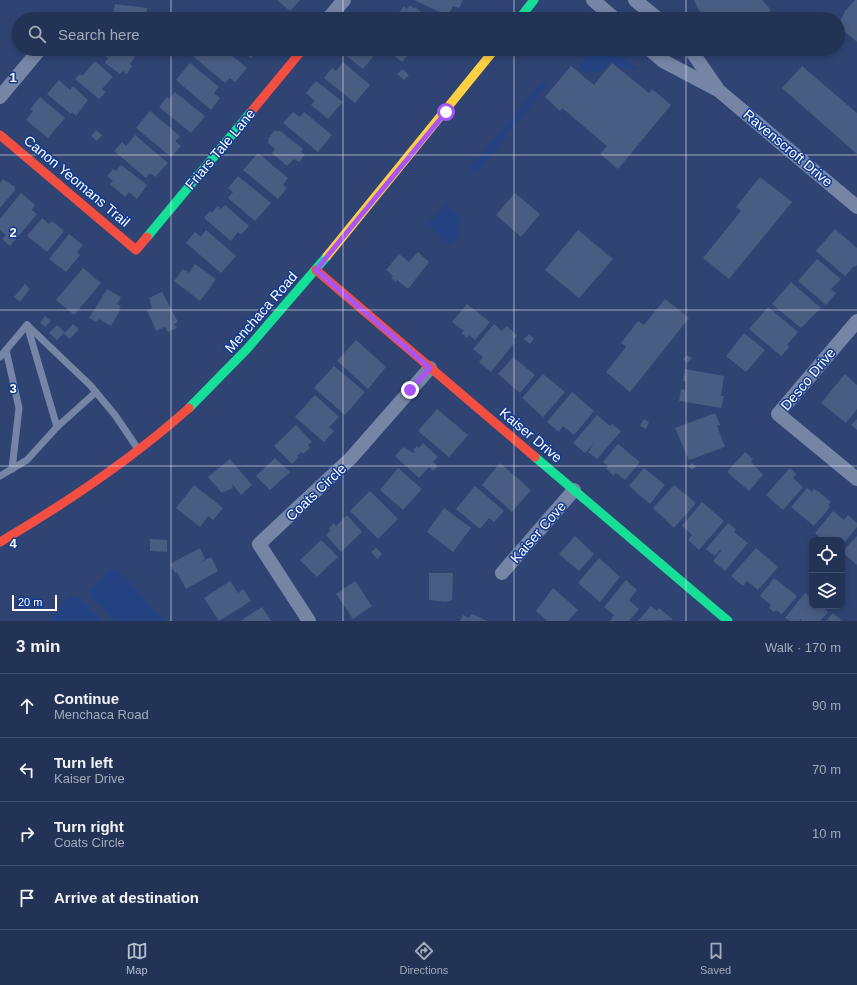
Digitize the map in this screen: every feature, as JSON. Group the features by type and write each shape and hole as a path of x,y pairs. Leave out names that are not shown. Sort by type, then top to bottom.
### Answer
{"street":[{"path":"334,12 344,0"},
{"path":"525,12 534,0"},
{"path":"593,0 607,12"},
{"path":"636,0 650,12"},
{"path":"0,97 34,56"},
{"name":"Friars Tale Lane","path":"136,250 297,56"},
{"name":"Menchaca Road","path":"0,542 64,505 139,451 185,411 238,359 316,270 489,56"},
{"name":"Ravenscroft Drive","path":"658,56 664,61 718,90 857,207"},
{"name":"Ravenscroft Drive","path":"695,56 718,90"},
{"name":"Canon Yeomans Trail","path":"0,135 136,250"},
{"name":"Kaiser Drive","path":"316,270 728,621"},
{"name":"Desco Drive","path":"857,321 778,414 857,479"},
{"name":"Coats Circle","path":"309,621 259,544 351,458 430,368"},
{"name":"Kaiser Cove","path":"502,573 574,490"}],"lane":[{"path":"27,325 96,392 115,415 139,451"},
{"path":"0,357 27,325"},
{"path":"27,325 57,427"},
{"path":"6,350 19,408 12,469"},
{"path":"0,476 27,460 57,427 96,392"}],"water":[{"path":"588,56 621,56 638,70 619,67 612,61 602,71 582,72 580,65"},
{"path":"543,81 547,85 475,175 469,169"},
{"path":"447,204 461,219 459,236 449,245 428,224"},
{"path":"111,569 119,571 165,621 115,621 91,597 90,590"},
{"path":"76,596 81,599 102,621 49,621 69,597"}],"building":[{"path":"277,0 300,0 290,11"},
{"path":"414,0 463,0 459,8 453,6 450,12 440,12"},
{"path":"694,0 762,0 771,10 769,12 700,12"},
{"path":"855,0 857,0 857,42 845,32 845,11"},
{"path":"115,4 147,8 147,12 113,12"},
{"path":"410,5 421,12 400,12 404,6 407,9"},
{"path":"105,56 135,57 130,64 132,66 127,74 123,71 120,74 105,63 108,58"},
{"path":"232,56 247,68 235,82 230,78 225,83 194,57"},
{"path":"347,56 373,56 363,69"},
{"path":"395,56 407,56 402,62"},
{"path":"95,61 113,77 102,89 106,92 99,99 75,79 80,74 82,76"},
{"path":"343,62 370,85 355,103 324,78 332,68 336,71"},
{"path":"190,63 219,87 214,93 220,98 211,110 176,80"},
{"path":"612,63 649,93 652,89 671,105 618,169 600,154 607,146 562,108 560,111 545,97 571,66 594,85"},
{"path":"802,66 857,113 857,154 782,88"},
{"path":"402,69 409,75 404,80 397,74"},
{"path":"59,80 70,90 73,86 88,100 76,116 72,112 71,114 47,94"},
{"path":"316,81 343,102 328,119 311,105 315,101 306,93"},
{"path":"175,92 205,116 191,133 159,107 167,97 169,99"},
{"path":"40,97 65,118 48,138 26,120 33,111 30,109"},
{"path":"150,111 180,136 175,141 181,146 171,157 136,128"},
{"path":"293,112 300,117 304,112 332,135 318,152 283,123"},
{"path":"96,130 102,135 97,141 91,136"},
{"path":"275,130 277,132 279,130 303,149 301,152 305,155 299,162 294,159 287,166 272,153 275,149 268,143 268,139"},
{"path":"135,135 168,163 155,177 150,173 146,178 114,151 122,142 126,146"},
{"path":"258,153 288,178 283,185 287,188 278,199 243,170"},
{"path":"121,165 147,185 137,199 129,192 125,197 110,184 113,181 107,176 113,169 116,171"},
{"path":"238,176 271,203 255,221 228,198 233,192 228,188"},
{"path":"760,177 792,202 729,279 703,258 741,211 736,207"},
{"path":"3,179 15,187 15,190 0,208 0,183"},
{"path":"21,193 35,205 32,210 37,214 10,246 2,239 6,235 0,230 0,219"},
{"path":"515,193 540,214 521,237 496,215"},
{"path":"225,205 249,226 241,235 238,232 231,241 204,218 210,211 211,213 218,206 221,209"},
{"path":"42,218 49,224 52,221 64,231 47,252 27,236"},
{"path":"835,229 857,248 857,265 855,267 854,266 845,276 816,251"},
{"path":"206,230 236,256 221,273 186,243 195,232 201,237"},
{"path":"578,230 613,259 579,298 545,270"},
{"path":"69,234 83,245 77,252 80,255 66,272 49,259"},
{"path":"418,252 429,262 408,289 397,280 396,282 391,278 393,276 386,270 399,254 409,262"},
{"path":"817,259 841,279 831,289 836,293 826,305 798,281"},
{"path":"195,264 216,279 200,301 174,281 183,269 189,273"},
{"path":"83,268 101,283 74,315 56,300"},
{"path":"791,282 821,308 801,328 772,304"},
{"path":"25,284 30,289 20,302 14,297"},
{"path":"107,289 121,297 117,304 121,306 119,309 120,310 111,326 99,319 96,322 89,318"},
{"path":"162,292 178,322 174,324 177,328 168,332 165,327 156,331 147,310 152,308 149,298"},
{"path":"665,299 689,318 630,392 606,372 626,347 621,343 638,321 644,325"},
{"path":"467,304 490,322 475,340 469,335 467,338 461,333 464,331 452,322"},
{"path":"768,307 798,332 787,345 789,346 788,349 781,356 749,329"},
{"path":"45,316 51,321 45,327 40,323"},
{"path":"73,324 79,329 70,339 64,334"},
{"path":"494,324 502,331 507,326 517,335 513,340 515,342 491,372 479,362 483,357 473,349"},
{"path":"57,325 65,332 57,340 49,333"},
{"path":"744,333 765,350 746,372 726,356"},
{"path":"529,334 534,339 530,344 524,339"},
{"path":"356,340 386,367 368,389 337,361"},
{"path":"687,355 692,358 687,363 683,359"},
{"path":"513,357 535,375 520,393 498,374"},
{"path":"334,366 365,392 345,415 314,388"},
{"path":"685,369 724,376 721,396 724,396 721,408 679,401 681,389 685,390 686,382 683,381"},
{"path":"543,374 565,392 543,417 522,398"},
{"path":"845,374 857,385 857,409 846,423 821,403"},
{"path":"572,392 594,411 574,435 563,426 559,432 547,422"},
{"path":"315,395 339,417 329,427 334,431 324,442 295,417"},
{"path":"437,409 468,435 449,457 418,431"},
{"path":"715,413 720,425 717,426 725,447 689,460 675,428"},
{"path":"597,415 610,426 612,424 621,431 597,459 588,452 594,443 585,453 573,443"},
{"path":"644,419 649,422 646,429 640,426"},
{"path":"857,419 857,430 851,425"},
{"path":"296,425 312,442 308,445 310,448 303,454 301,452 297,456 299,457 292,464 274,446"},
{"path":"423,443 438,457 433,462 438,466 433,471 429,467 419,478 395,456 403,447 414,453 415,452 413,450 417,446 419,448"},
{"path":"618,444 640,462 625,480 616,473 614,476 606,469 608,466 603,462"},
{"path":"745,452 753,459 751,462 763,475 749,491 727,472"},
{"path":"275,458 290,472 270,490 256,476"},
{"path":"230,459 252,485 241,495 232,484 233,488 222,493 208,477"},
{"path":"500,463 531,490 512,512 482,485"},
{"path":"692,463 696,467 692,470 688,467"},
{"path":"398,468 422,489 403,510 380,490"},
{"path":"644,468 665,485 650,504 629,486"},
{"path":"790,468 796,474 793,478 803,487 783,510 766,495"},
{"path":"194,485 223,508 213,520 208,516 200,527 176,508"},
{"path":"674,485 696,503 674,528 653,508"},
{"path":"475,486 504,511 494,522 489,518 480,529 456,509"},
{"path":"807,488 812,492 814,489 831,502 828,505 830,507 814,526 791,507"},
{"path":"370,491 398,519 378,539 350,511"},
{"path":"702,502 724,521 699,550 688,540 692,535 682,526"},
{"path":"444,508 471,528 453,552 427,532"},
{"path":"833,511 844,520 848,515 857,523 857,527 845,541 845,537 820,537 815,533"},
{"path":"347,515 362,532 341,552 326,535 331,530 329,528 334,523 336,526"},
{"path":"728,523 736,529 734,532 748,543 725,571 713,561 721,551 720,550 715,556 706,549"},
{"path":"575,536 594,554 579,571 559,554"},
{"path":"857,536 857,565 845,555 845,549"},
{"path":"150,539 167,540 167,552 150,551"},
{"path":"321,540 338,557 317,577 300,560"},
{"path":"200,548 205,559 199,563 211,557 218,571 186,589 177,572 175,573 170,564"},
{"path":"376,548 382,554 377,559 371,552"},
{"path":"756,548 778,567 758,590 747,581 743,586 731,576"},
{"path":"599,558 620,577 600,602 578,583"},
{"path":"429,573 453,573 452,600 446,602 429,600"},
{"path":"774,578 797,596 782,614 776,610 774,612 769,608 771,605 760,596"},
{"path":"626,580 637,590 629,600 639,609 629,621 610,621 614,615 604,607"},
{"path":"230,581 238,593 243,589 251,601 219,621 204,598"},
{"path":"355,581 372,606 353,619 336,594"},
{"path":"553,588 578,610 568,621 547,621 536,611"},
{"path":"805,593 809,596 809,609 824,609 828,612 820,621 801,621 801,619 799,621 790,621 785,618"},
{"path":"651,606 657,611 659,608 673,620 638,621"},
{"path":"262,607 271,621 240,621"},
{"path":"833,613 842,621 826,621"},
{"path":"471,614 487,621 460,621 463,615 469,618"}],"traffic: fast":[{"path":"525,12 534,0"},
{"path":"147,237 251,112"},
{"path":"189,408 247,349 327,256"},
{"path":"535,457 728,621"}],"traffic: slow":[{"path":"327,256 489,56"}],"traffic: jam":[{"path":"251,112 297,56"},
{"path":"0,135 136,250 147,237"},
{"path":"316,270 535,457"},
{"path":"0,542 50,512 122,463 189,408"}],"route":[{"path":"410,390 430,368 316,270 446,112"}]}
